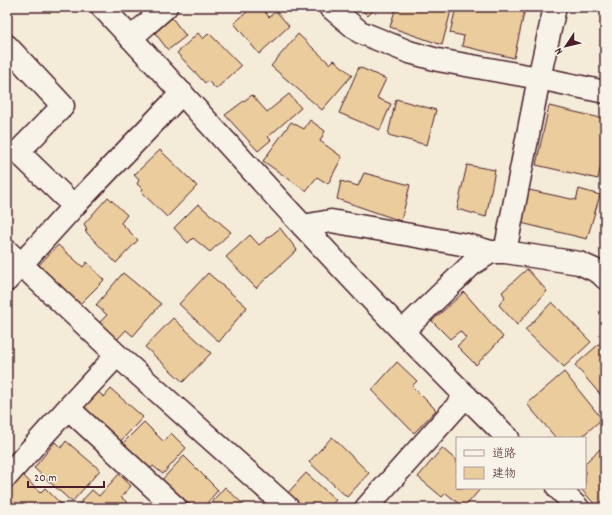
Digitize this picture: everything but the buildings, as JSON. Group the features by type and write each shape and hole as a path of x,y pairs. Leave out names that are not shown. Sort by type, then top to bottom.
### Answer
{"street":[{"path":"102,7 182,92 303,226 403,332 507,437"},
{"path":"131,38 166,7"},
{"path":"330,7 360,32 409,52 438,60 539,78 605,92"},
{"path":"498,252 555,7"},
{"path":"7,46 63,106 18,152 74,206"},
{"path":"7,280 14,258 74,206 182,92"},
{"path":"303,226 331,221 467,245 498,252 579,263 599,272 605,278"},
{"path":"403,332 472,264 498,252"},
{"path":"14,258 117,355 288,508"},
{"path":"7,476 117,355"},
{"path":"366,508 466,396"},
{"path":"68,408 176,508"},
{"path":"559,489 578,508"}]}
